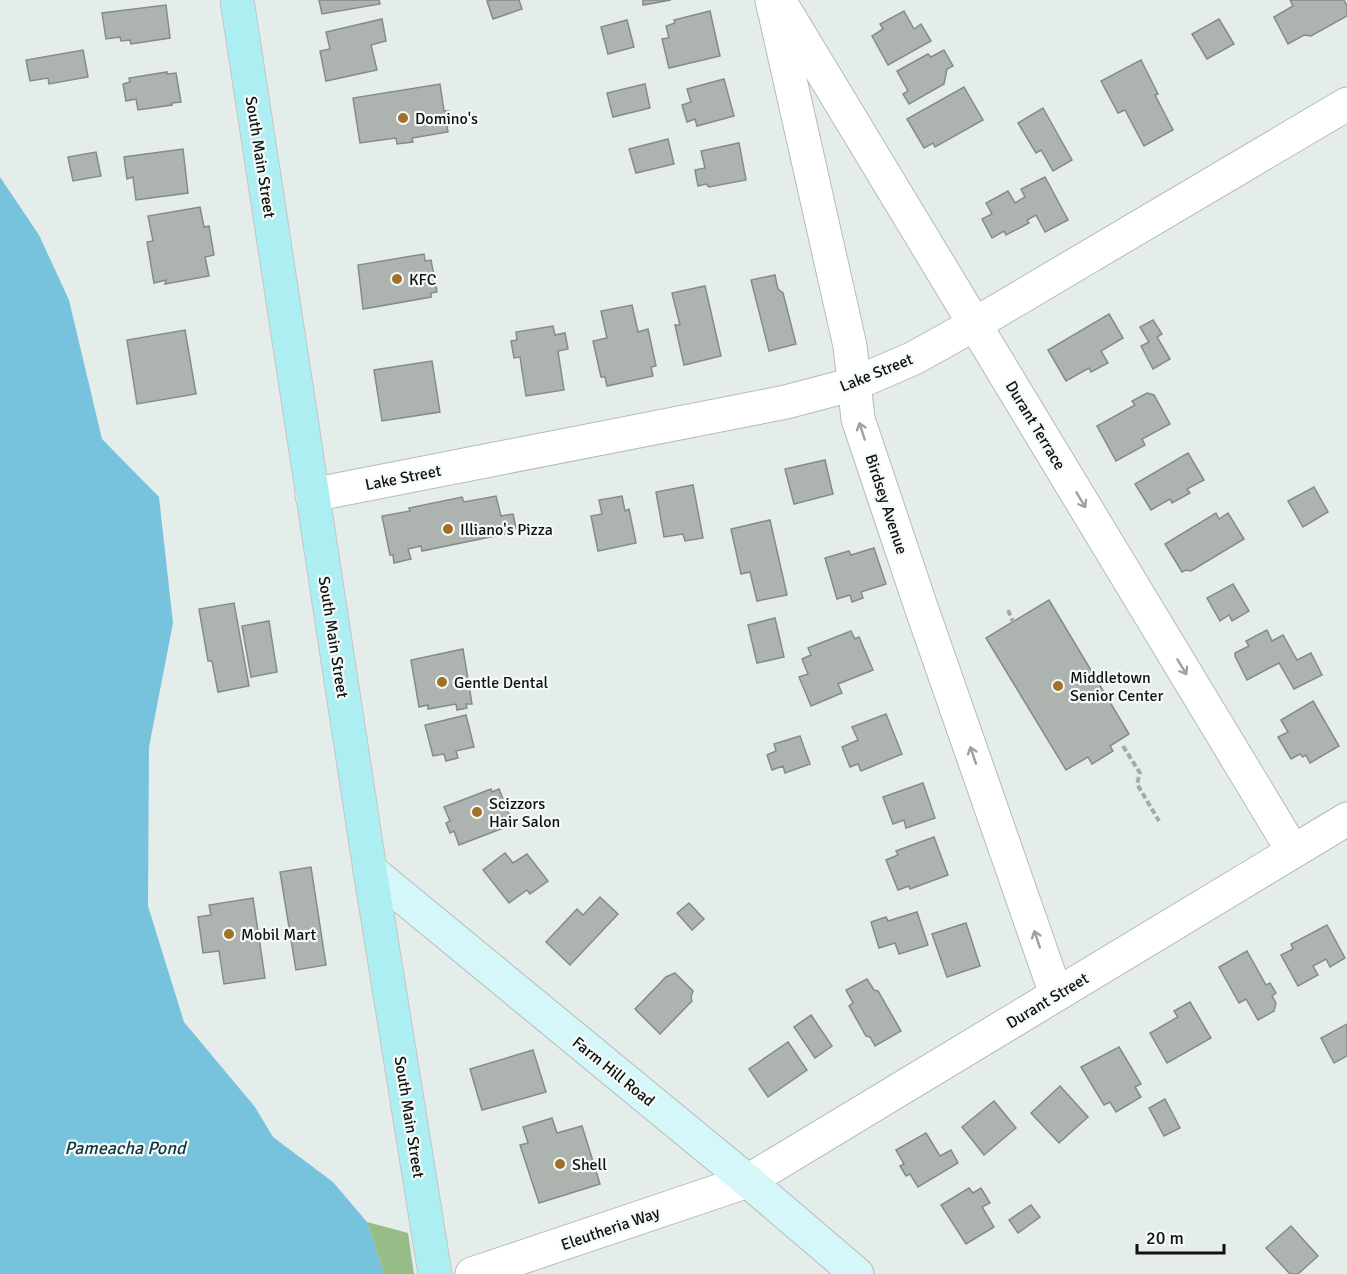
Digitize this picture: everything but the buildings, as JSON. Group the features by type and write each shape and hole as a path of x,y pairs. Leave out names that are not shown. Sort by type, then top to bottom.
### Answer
{"main road":[{"name":"South Main Street","path":"237,0 370,870 435,1274"},
{"name":"Farm Hill Road","path":"370,870 748,1181 857,1274"}],"street":[{"name":"Birdsey Avenue","path":"772,0 850,346 858,419 1056,994"},
{"name":"Durant Terrace","path":"778,0 1293,851"},
{"name":"Lake Street","path":"312,495 774,404 854,384 914,358 975,324 1347,104"},
{"name":"Durant Street","path":"748,1181 1347,819"},
{"name":"Eleutheria Way","path":"472,1274 748,1181"}],"path":[{"path":"1008,609 1013,622"},
{"path":"1124,746 1140,773 1137,784 1159,821"}],"green space":[{"path":"367,1222 408,1233 414,1274 384,1274"}],"water":[{"name":"Pameacha Pond","path":"0,177 39,235 69,300 102,439 159,497 173,623 149,747 148,906 184,1022 255,1107 273,1137 333,1182 367,1222 384,1274 0,1274"}],"place":[{"name":"Domino's","path":"403,118"},
{"name":"KFC","path":"397,279"},
{"name":"Illiano's Pizza","path":"448,529"},
{"name":"Gentle Dental","path":"442,682"},
{"name":"Middletown Senior Center","path":"1058,686"},
{"name":"Scizzors Hair Salon","path":"477,812"},
{"name":"Mobil Mart","path":"229,934"},
{"name":"Shell","path":"560,1164"}]}
